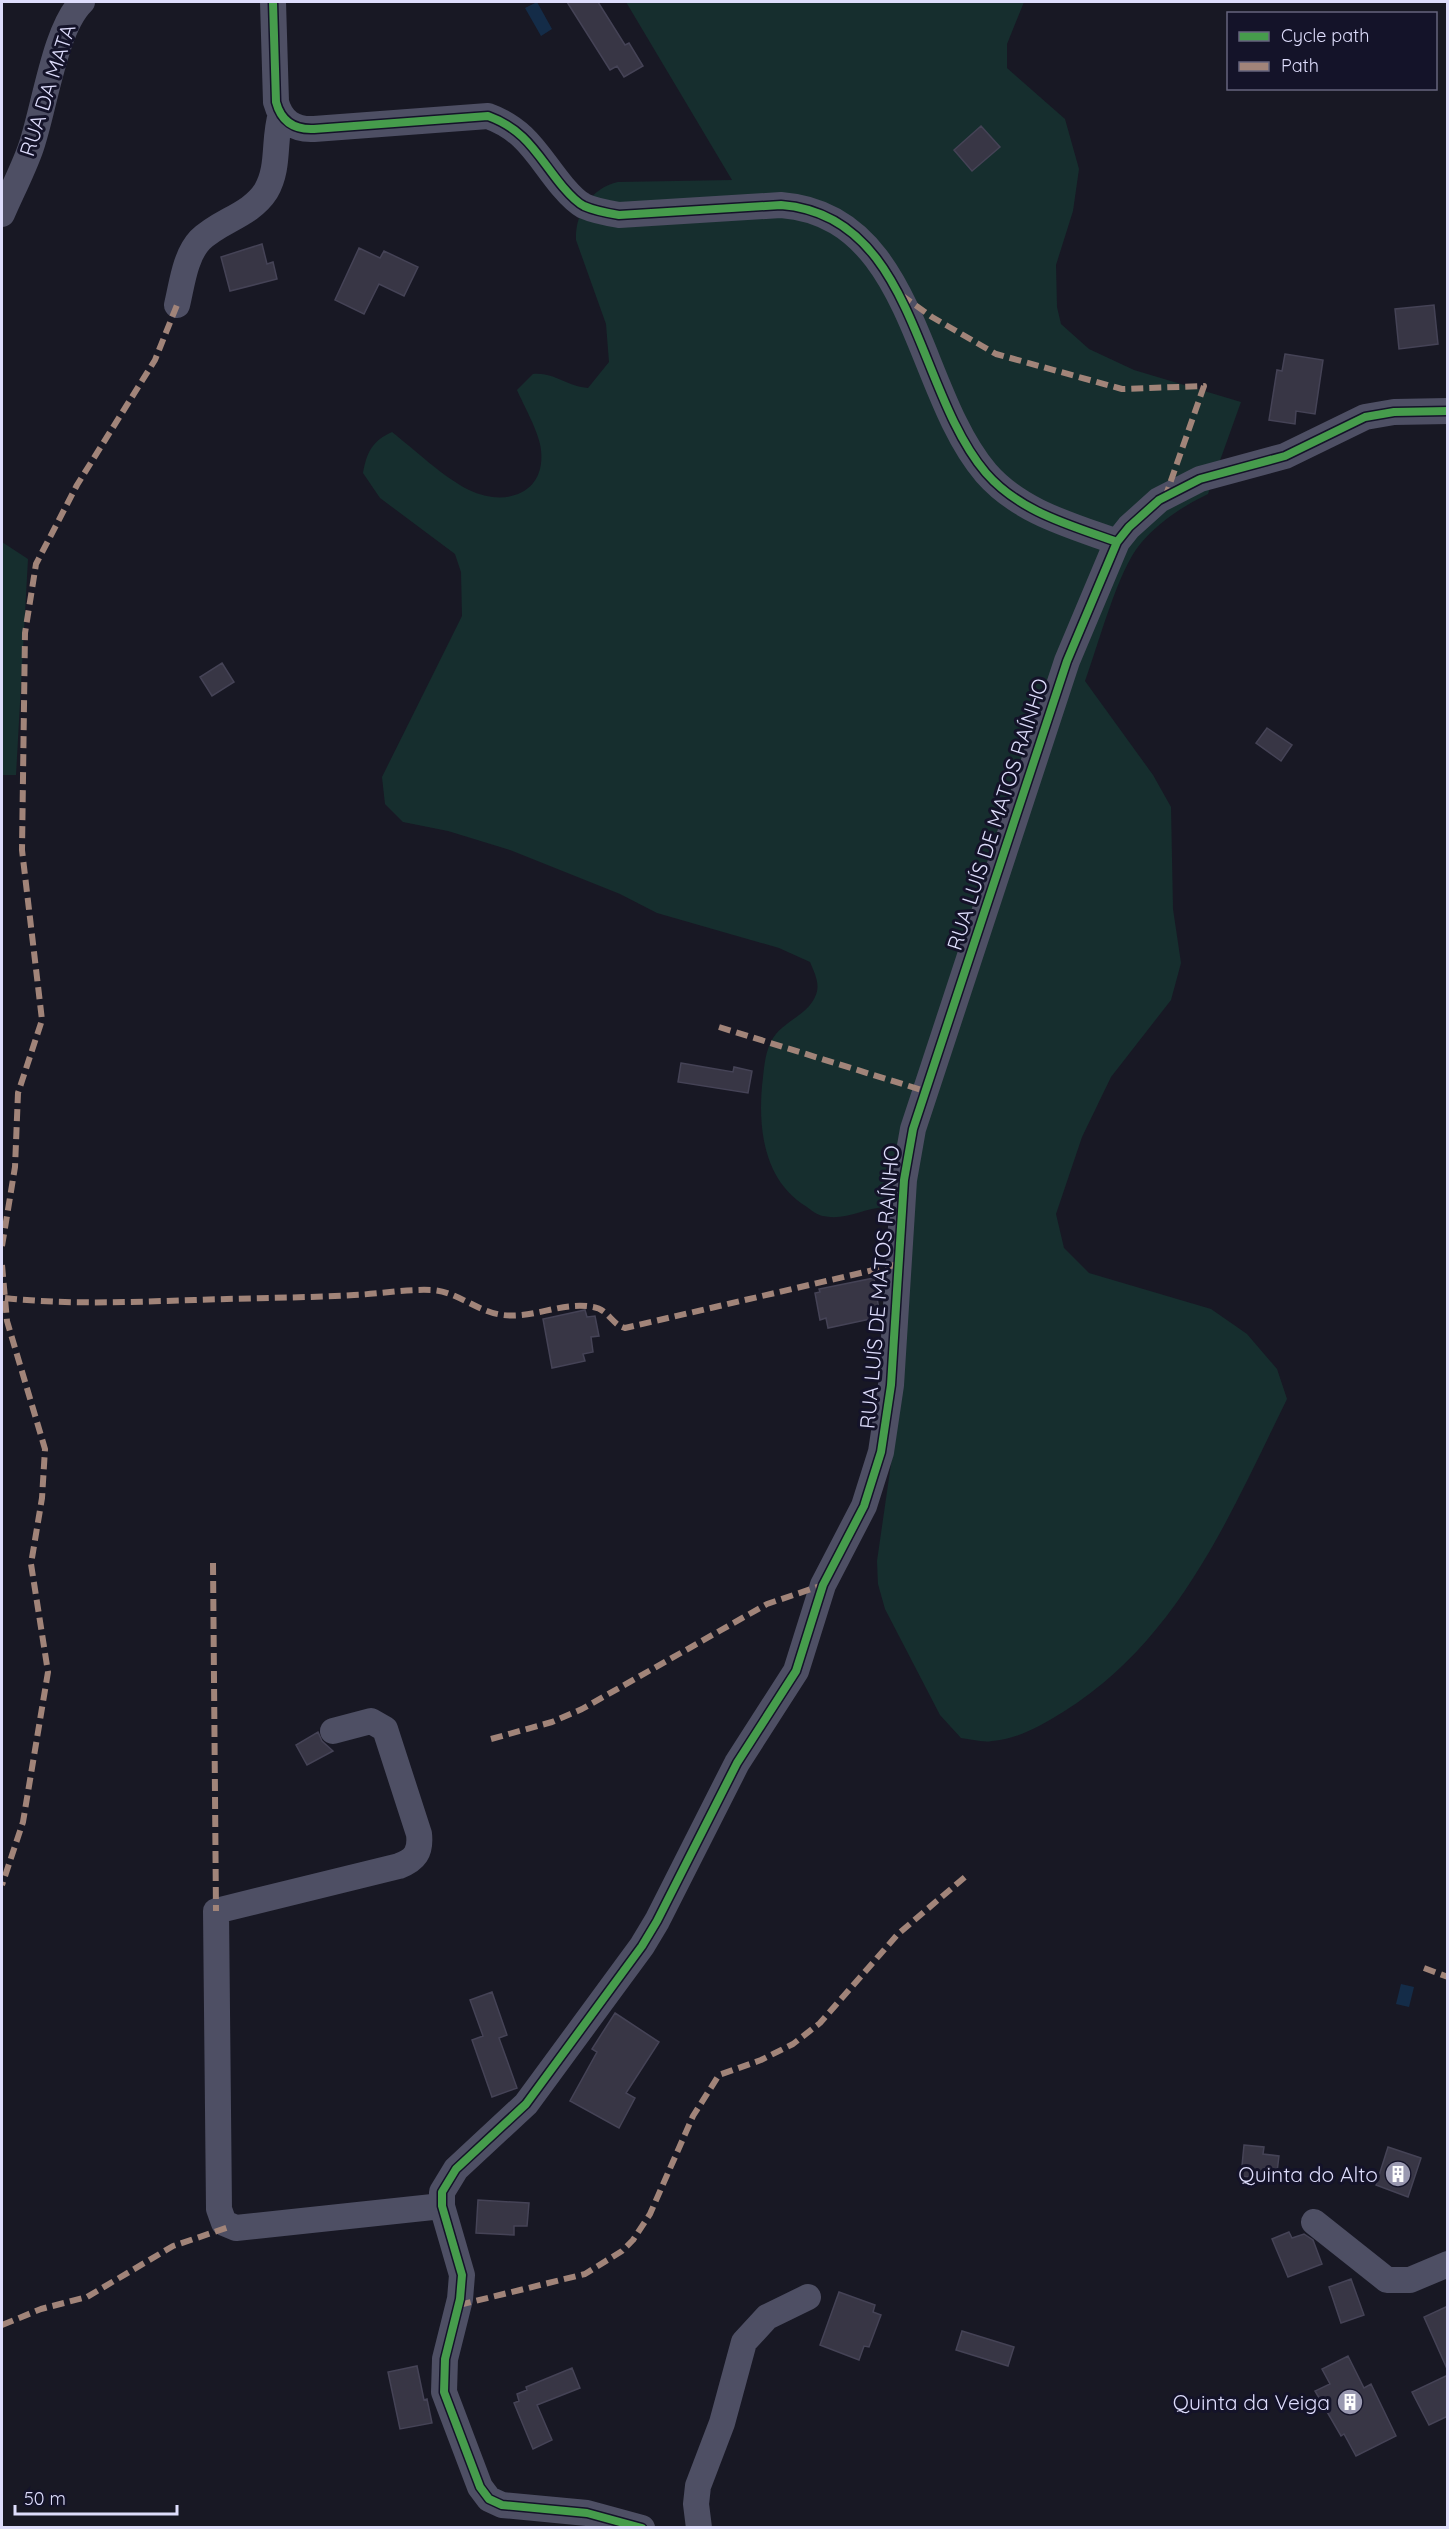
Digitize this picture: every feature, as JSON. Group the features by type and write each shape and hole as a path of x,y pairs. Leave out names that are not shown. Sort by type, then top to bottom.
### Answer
{"street":[{"name":"RUA DA MATA","path":"2,214 31,150 48,81 72,11 82,2"},
{"path":"177,305 190,257 199,241 248,211 270,184 276,166 276,136 281,114 275,93 273,2"},
{"path":"281,114 294,126 309,129 488,116 508,123 523,135 567,192 582,205 601,212 619,215 781,205 800,206 821,213 841,224 862,242 891,277 955,424 975,459 987,474 1024,505 1045,516 1117,542"},
{"name":"RUA LUÍS DE MATOS RAÍNHO","path":"442,2206 442,2192 448,2178 526,2104 657,1922 737,1763 792,1679 826,1579 870,1490 881,1452 888,1409 904,1180 913,1129 1067,661 1117,542 1129,527 1159,500 1200,479 1285,456 1365,417 1394,412 1448,411"},
{"path":"333,1731 371,1720 380,1723 385,1729 419,1834 419,1847 414,1858 399,1866 216,1911 219,2209 224,2223 236,2229 442,2206 462,2275 460,2299 445,2359 444,2392 483,2492 493,2502 502,2505 587,2513 642,2528"},
{"path":"1314,2222 1387,2280 1410,2280 1448,2264"},
{"path":"699,2528 696,2509 698,2486 722,2423 744,2342 767,2317 808,2297"}],"green space":[{"path":"626,2 1024,2 1007,44 1007,68 1065,119 1079,169 1073,211 1056,265 1057,307 1061,324 1089,349 1134,370 1241,402 1208,494 1181,509 1148,535 1124,571 1085,681 1153,775 1171,807 1173,909 1181,963 1171,1000 1111,1077 1082,1137 1056,1214 1064,1248 1089,1273 1211,1309 1247,1334 1277,1369 1287,1399 1221,1530 1197,1572 1169,1612 1138,1649 1103,1683 1047,1722 1002,1740 985,1742 961,1738 940,1715 885,1609 878,1584 877,1561 891,1464 908,1209 877,1208 839,1217 819,1215 793,1196 782,1184 767,1154 761,1120 766,1058 775,1035 806,1010 817,993 815,975 810,962 779,948 657,913 620,894 510,850 448,831 403,822 385,804 382,777 462,616 461,572 455,554 380,498 363,473 366,459 372,448 380,439 392,432 439,471 469,490 482,495 508,497 530,487 537,478 541,465 541,450 535,428 517,390 533,374 548,375 588,388 609,362 606,324 576,240 578,220 586,203 600,190 618,182 732,180"},
{"path":"2,542 28,559 16,775 2,775"}],"water":[{"path":"537,2 552,29 541,36 525,8"},
{"path":"1401,1984 1414,1987 1409,2007 1396,2004"}],"building":[{"path":"567,2 598,2 625,45 629,43 643,66 624,77 617,66 610,70"},
{"path":"981,126 1000,147 972,171 954,150"},
{"path":"262,244 267,264 273,262 277,279 230,291 221,257"},
{"path":"359,248 380,258 384,251 418,267 404,296 379,284 364,314 335,300"},
{"path":"1434,305 1438,344 1399,349 1395,309"},
{"path":"1285,354 1323,360 1315,414 1296,411 1295,424 1269,420 1277,370 1282,371"},
{"path":"222,663 234,682 212,696 200,677"},
{"path":"1267,728 1292,745 1281,761 1256,743"},
{"path":"681,1063 733,1072 734,1067 752,1071 748,1093 678,1082"},
{"path":"874,1278 880,1317 828,1328 826,1318 820,1320 815,1293 820,1292 819,1289"},
{"path":"585,1310 587,1317 595,1316 599,1336 591,1337 593,1352 583,1354 585,1361 552,1368 543,1319"},
{"path":"318,1732 322,1741 333,1751 307,1765 296,1745"},
{"path":"492,1992 507,2035 499,2038 517,2088 492,2097 472,2040 483,2036 470,2000"},
{"path":"615,2013 659,2042 626,2093 635,2098 619,2128 570,2101 597,2052 592,2049"},
{"path":"1244,2145 1264,2147 1263,2154 1279,2156 1276,2180 1241,2176"},
{"name":"Quinta do Alto","path":"1388,2147 1421,2158 1408,2197 1376,2185"},
{"path":"478,2200 529,2203 527,2226 514,2226 514,2235 476,2233"},
{"path":"1289,2232 1292,2238 1304,2234 1313,2240 1322,2264 1288,2277 1272,2239"},
{"path":"1351,2279 1364,2315 1341,2323 1329,2287"},
{"path":"839,2292 875,2305 873,2312 881,2315 869,2347 864,2346 859,2360 820,2345"},
{"path":"1448,2306 1448,2371 1424,2317"},
{"path":"962,2331 1014,2347 1008,2366 956,2350"},
{"name":"Quinta da Veiga","path":"1348,2356 1364,2388 1371,2384 1396,2436 1356,2456 1344,2434 1341,2436 1315,2391 1330,2384 1322,2369"},
{"path":"417,2366 424,2400 427,2399 432,2423 400,2429 388,2372"},
{"path":"572,2368 580,2388 537,2405 552,2440 533,2449 514,2403 519,2401 517,2394 527,2390 526,2387"},
{"path":"1448,2375 1448,2416 1429,2425 1412,2392"}],"marked path":[{"path":"901,295 932,317 996,354 1122,389 1204,386 1166,495"},
{"path":"2,1246 15,1167 18,1093 42,1020 22,850 25,633 36,564 77,485 155,360 177,305"},
{"path":"719,1027 925,1091"},
{"path":"5,1298 52,1302 123,1302 334,1296 431,1290 450,1294 484,1310 503,1315 526,1315 570,1306 593,1307 598,1308 625,1328 899,1264"},
{"path":"2,1265 7,1321 45,1449 42,1498 31,1564 48,1672 23,1822 2,1885"},
{"path":"213,1563 216,1911"},
{"path":"491,1739 552,1722 582,1709 767,1604 823,1585"},
{"path":"459,2305 585,2274 622,2251 633,2240 650,2214 693,2116 719,2075 761,2060 793,2044 820,2023 898,1934 965,1877"},
{"path":"1424,1968 1448,1977"},
{"path":"2,2325 41,2309 87,2297 173,2246 229,2227"}],"cycle path":[{"path":"273,2 276,102 285,119 300,128 314,129 488,116 513,129 531,145 573,198 597,211 619,215 781,205 825,216 860,239 886,272 907,312 962,438 986,473 1014,498 1047,516 1117,542"},
{"path":"642,2528 587,2513 502,2505 489,2499 480,2487 444,2392 445,2359 460,2299 462,2275 442,2206 442,2192 456,2169 526,2104 642,1946 737,1763 796,1671 823,1585 864,1506 881,1452 891,1385 904,1180 913,1129 1067,661 1117,542 1129,527 1159,500 1200,479 1285,456 1365,417 1394,412 1448,411"}],"place":[{"name":"Quinta do Alto","path":"1398,2174"},
{"name":"Quinta da Veiga","path":"1350,2402"}]}
